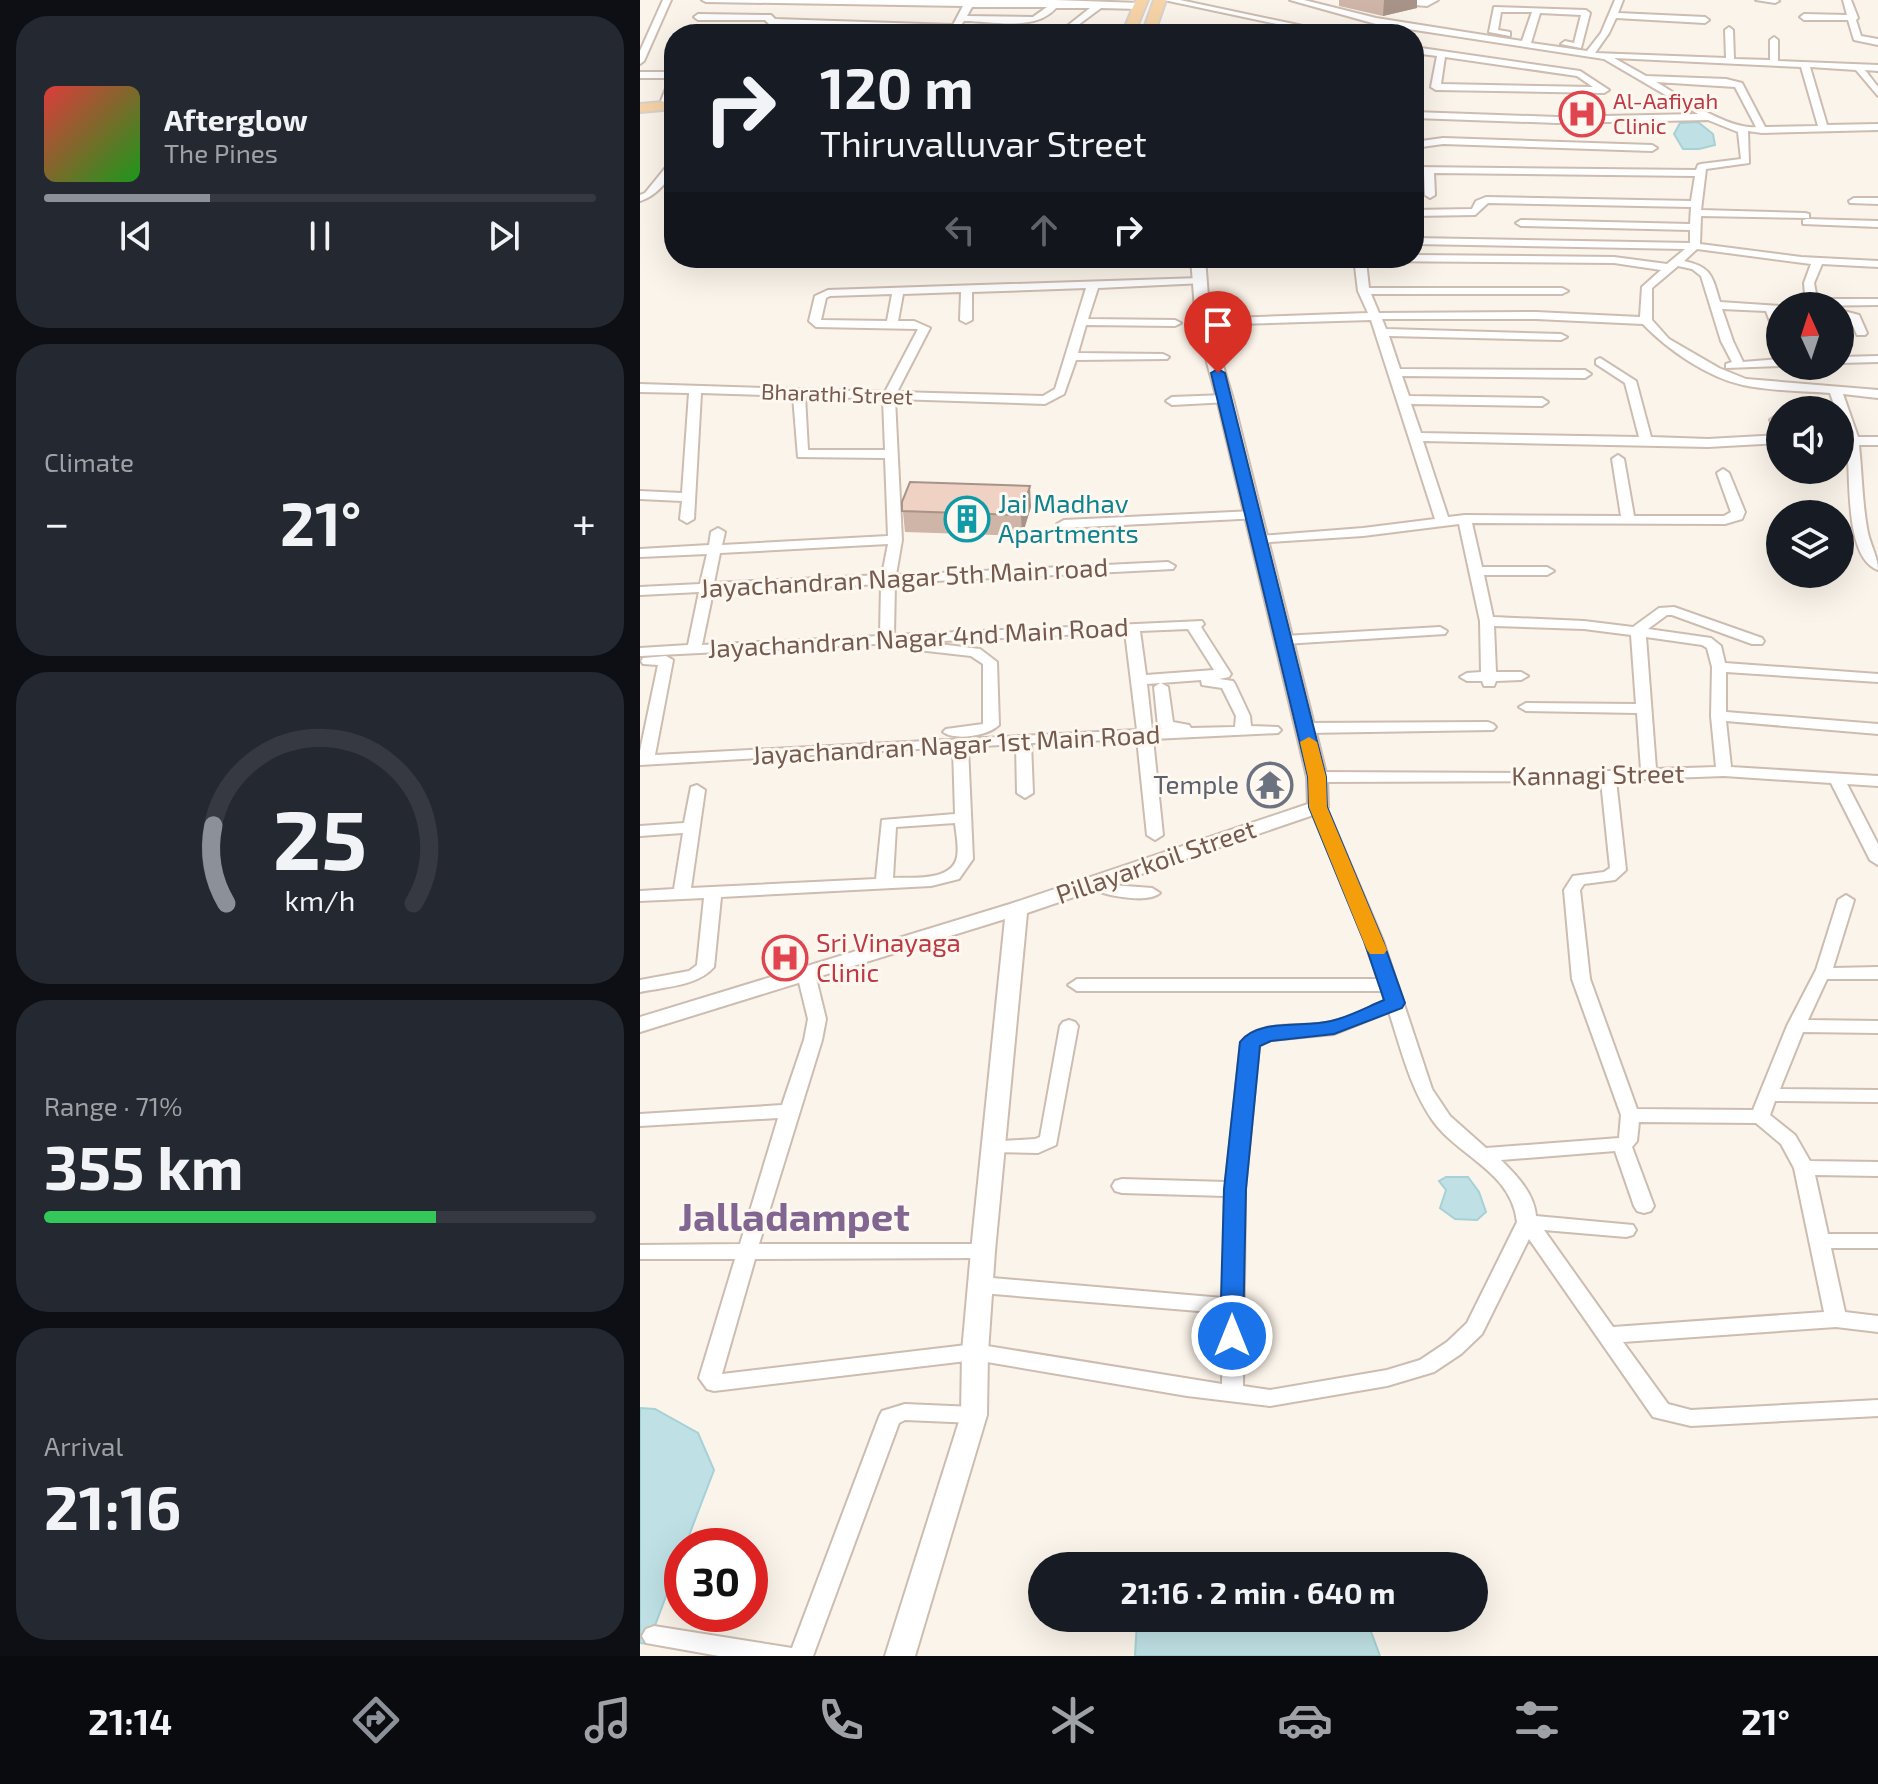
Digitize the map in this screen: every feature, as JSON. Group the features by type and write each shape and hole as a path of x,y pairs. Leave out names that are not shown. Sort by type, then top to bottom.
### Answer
{"main road":[{"path":"1152,24 1160,0"},
{"path":"1132,24 1140,3"},
{"path":"640,106 664,103"}],"street":[{"path":"640,61 667,0"},
{"path":"798,24 769,21 771,18 697,21 703,0 1140,3"},
{"path":"1168,0 1287,24"},
{"path":"1294,0 1397,24"},
{"path":"1342,13 1353,0"},
{"path":"1376,0 1427,3 1434,0"},
{"path":"1381,22 1390,16 1396,0"},
{"path":"1760,0 1775,1"},
{"path":"1847,0 1857,38 1878,42"},
{"path":"958,24 971,2"},
{"path":"962,18 1029,22 1045,15 1055,3"},
{"path":"1074,24 1101,4"},
{"path":"1590,54 1615,8"},
{"path":"1535,10 1615,8 1705,20"},
{"path":"1527,40 1493,32 1497,9 1586,13 1577,48"},
{"path":"1527,40 1535,10"},
{"path":"1804,17 1854,18"},
{"path":"1424,27 1577,48 1606,57 1709,117 1743,130 1878,127"},
{"path":"1729,30 1730,60"},
{"path":"1774,40 1774,63"},
{"path":"1424,52 1580,74 1604,90 1555,92 1436,87"},
{"path":"1590,54 1878,68"},
{"path":"1441,56 1436,115 1443,141"},
{"path":"1805,65 1823,128"},
{"path":"1859,68 1878,93"},
{"path":"640,75 664,76"},
{"path":"1645,79 1739,85 1762,130"},
{"path":"1424,115 1557,120 1709,117"},
{"path":"1646,321 1647,287 1695,246 1700,173 1705,165 1746,161 1743,130"},
{"path":"1424,144 1443,141 1652,148"},
{"path":"1424,170 1700,173"},
{"path":"1429,170 1430,195"},
{"path":"640,198 649,195 664,176"},
{"path":"1424,213 1475,212 1486,200 1697,209 1878,224"},
{"path":"1854,201 1878,201"},
{"path":"1521,223 1697,227"},
{"path":"1424,241 1695,246 1818,261 1878,264"},
{"path":"1424,259 1614,260 1674,265 1706,274 1727,341 1739,365"},
{"path":"1810,292 1809,283 1818,261"},
{"path":"806,974 817,1019 813,1040 710,1378 714,1383 975,1352 1232,1395 1270,1398 1387,1378 1427,1366 1454,1348 1475,1328 1527,1222 1526,1203 1486,1155 1459,1136 1432,1106 1423,1089 1392,994 1318,807 1317,777 1306,728 1203,322 1199,268"},
{"path":"1361,268 1364,291 1382,332 1442,520"},
{"path":"906,745 908,735 986,729 992,720 990,662 975,652 911,646 894,639 888,580 895,540 889,396 924,328 920,325 892,324 827,326 815,321 822,294 1200,281"},
{"path":"1093,285 1073,356 1163,357"},
{"path":"966,320 967,289"},
{"path":"892,324 898,291"},
{"path":"1364,291 1562,291"},
{"path":"1854,303 1878,302"},
{"path":"1717,305 1766,308"},
{"path":"1203,322 1375,316 1540,315 1646,321 1665,341 1744,382 1878,394"},
{"path":"1854,317 1861,333"},
{"path":"1083,322 1175,323"},
{"path":"1382,332 1561,337"},
{"name":"Bharathi Street","path":"640,388 1033,402 1052,398 1060,391 1073,356"},
{"path":"1854,360 1878,359"},
{"path":"1600,362 1630,381 1646,441"},
{"path":"1710,367 1766,364"},
{"path":"1394,372 1585,374"},
{"path":"687,519 695,389"},
{"path":"1835,390 1836,396"},
{"path":"799,393 802,454 891,454"},
{"path":"1172,401 1225,399"},
{"path":"1404,400 1542,402"},
{"path":"1417,437 1698,443 1766,440"},
{"path":"1854,446 1878,441"},
{"path":"1744,448 1766,449"},
{"path":"1618,459 1628,518"},
{"path":"1260,540 1363,532 1442,520 1733,518 1738,512 1723,473"},
{"path":"1854,484 1857,509 1873,563"},
{"path":"640,495 688,497"},
{"path":"1064,524 1254,515"},
{"path":"1465,519 1487,621 1489,680"},
{"path":"694,649 718,532"},
{"path":"640,553 895,540"},
{"name":"Jayachandran Nagar 5th Main road","path":"640,591 1168,566"},
{"path":"1476,571 1547,571"},
{"path":"1638,630 1664,611 1674,611 1757,641"},
{"path":"1487,621 1638,630 1706,641 1717,651 1718,716 1724,771"},
{"name":"Jayachandran Nagar 4nd Main Road","path":"640,652 1195,624 1224,674 1138,684"},
{"path":"1128,627 1134,633 1155,835"},
{"path":"1638,630 1649,774"},
{"path":"1284,640 1440,631"},
{"path":"640,661 666,660 647,755 640,758"},
{"path":"1719,667 1878,678"},
{"path":"1467,677 1489,680 1521,676"},
{"path":"1138,684 1161,687 1215,681 1228,684 1243,716 1243,728 1166,726 1161,687"},
{"path":"1526,707 1643,709"},
{"path":"1718,716 1878,729"},
{"path":"1306,728 1488,727"},
{"name":"Jayachandran Nagar 1st Main Road","path":"640,758 1023,739 1144,737 1243,728 1273,730"},
{"path":"1023,739 1025,793"},
{"path":"640,896 931,881 953,875 965,859 960,742"},
{"name":"Kannagi Street","path":"1317,777 1724,771 1878,781"},
{"path":"1486,1155 1628,1141 1630,1115 1581,979 1572,890 1579,880 1609,876 1618,870 1608,775"},
{"path":"1837,779 1878,860"},
{"path":"682,894 697,790"},
{"name":"Pillayarkoil Street","path":"640,1025 1017,909 1318,807"},
{"path":"884,884 888,823 962,818"},
{"path":"640,831 692,827"},
{"path":"1093,884 1108,890 1152,893"},
{"path":"640,986 694,975 705,967 713,892"},
{"path":"1760,1117 1796,1026 1823,974 1846,900"},
{"path":"900,1656 974,1415 975,1352 983,1251 1017,909"},
{"path":"1823,974 1878,973"},
{"path":"1077,985 1392,994"},
{"path":"1232,1395 1235,1189 1250,1042 1268,1034 1334,1028 1392,994"},
{"path":"994,1147 1038,1146 1049,1140 1069,1026"},
{"path":"1796,1026 1878,1027"},
{"path":"1769,1095 1878,1096"},
{"path":"640,1120 789,1111"},
{"path":"1630,1115 1760,1117 1788,1140 1804,1168 1836,1319"},
{"path":"1622,1144 1644,1206"},
{"path":"1804,1168 1878,1169"},
{"path":"1122,1186 1235,1189"},
{"path":"1527,1222 1626,1230"},
{"path":"1527,1222 1661,1411 1691,1418 1878,1408"},
{"path":"1821,1241 1878,1241"},
{"path":"640,1252 983,1251"},
{"path":"981,1285 1232,1306"},
{"path":"1607,1335 1836,1319 1878,1324"},
{"path":"801,1656 890,1417 905,1412 974,1415"},
{"path":"654,1636 787,1656"}],"water":[{"path":"1698,122 1713,134 1715,145 1683,149 1674,134 1680,123"},
{"path":"1446,1177 1468,1177 1479,1192 1486,1212 1477,1220 1455,1219 1440,1208 1446,1190 1439,1181"},
{"path":"640,1408 655,1409 698,1433 714,1470 692,1528 664,1528 664,1602 648,1644 640,1643"},
{"path":"1136,1632 1371,1632 1380,1656 1135,1656"}],"building":[{"path":"910,482 1030,486 1021,515 902,511"}],"slow traffic":[{"path":"1309,742 1317,777 1318,807 1377,950"}],"place":[{"name":"Al-Aafiyah Clinic","path":"1582,114"},
{"name":"Jai Madhav Apartments","path":"967,519"},
{"name":"Temple","path":"1270,785"},
{"name":"Sri Vinayaga Clinic","path":"785,958"}],"district":[{"name":"Jalladampet","path":"794,1217"}],"route":[{"path":"1218,373 1317,777 1318,807 1374,941 1395,1003 1334,1028 1268,1034 1250,1042 1235,1189 1232,1336"}]}
